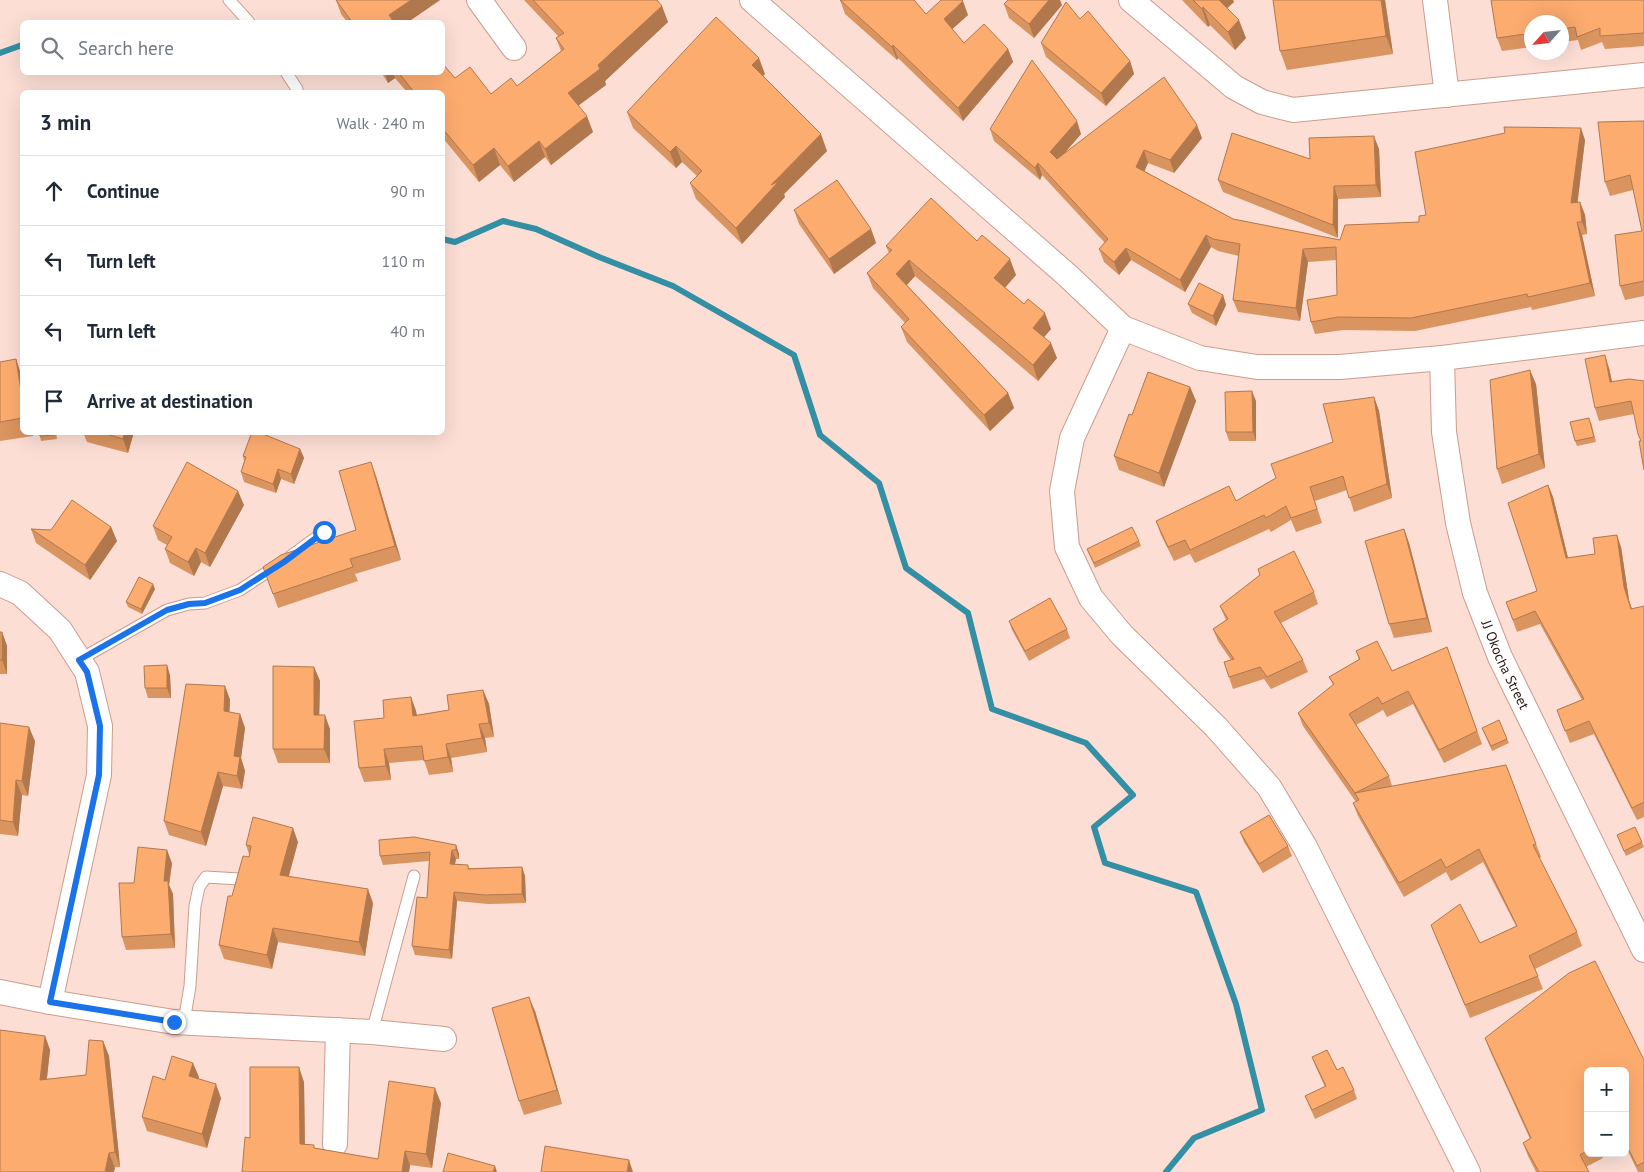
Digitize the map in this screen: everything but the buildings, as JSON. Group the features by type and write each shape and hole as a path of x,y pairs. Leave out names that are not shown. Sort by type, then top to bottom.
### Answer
{"street":[{"path":"478,0 514,48"},
{"path":"752,0 1067,275 1123,328 1200,358 1257,367 1340,367 1442,358 1644,333"},
{"path":"1131,0 1234,87 1262,102 1293,110 1644,75"},
{"path":"1435,0 1447,95"},
{"path":"1123,328 1072,438 1062,491 1067,547 1091,598 1122,635 1216,727 1269,787 1305,847 1468,1172"},
{"name":"JJ Okocha Street","path":"1442,358 1444,432 1458,523 1475,593 1500,657 1644,950"},
{"path":"0,584 20,593 60,630 87,672 100,726 99,775 50,1002"},
{"path":"0,992 50,1002 184,1022 372,1032 444,1039"},
{"path":"335,1144 338,1030"}],"lane":[{"path":"229,0 247,20"},
{"path":"288,75 297,89"},
{"path":"79,660 167,610 189,604 205,603 240,590 284,562 324,532"},
{"path":"372,1032 414,876"},
{"path":"184,1022 190,986 195,906 199,887 206,877 239,879"}],"waterway":[{"path":"0,53 20,46"},
{"path":"445,240 455,242 503,221 536,229 599,257 673,286 794,355 820,435 879,483 906,568 968,613 992,709 1086,743 1133,795 1094,827 1105,863 1196,892 1236,1004 1262,1110 1194,1138 1166,1172"}],"route":[{"path":"174,1022 50,1002 99,775 100,726 87,672 79,660 167,610 189,604 205,603 240,590 284,562 324,532"}]}
